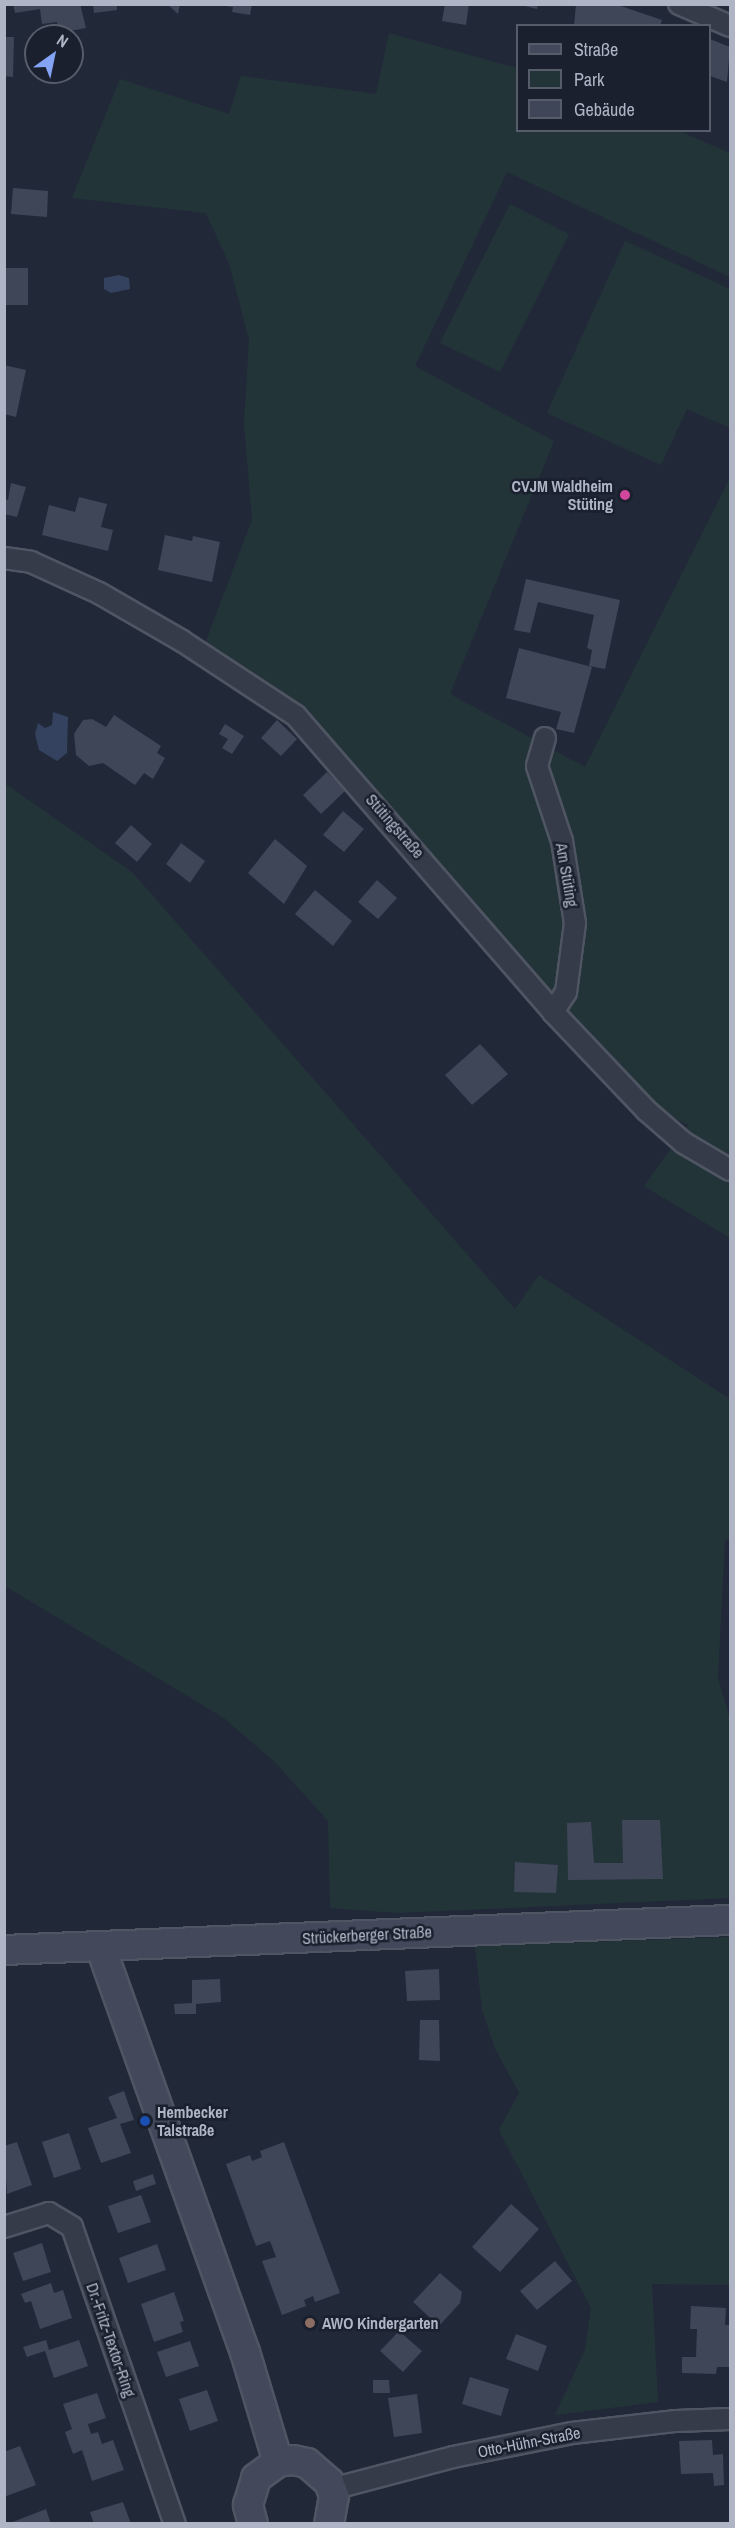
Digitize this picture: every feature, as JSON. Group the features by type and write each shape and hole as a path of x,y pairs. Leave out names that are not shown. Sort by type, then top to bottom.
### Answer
{"main road":[{"name":"Strückerberger Straße","path":"4,1950 101,1948 730,1920"},
{"path":"101,1948 245,2352 278,2462"},
{"path":"247,2522 248,2505 256,2478 278,2462 307,2463 320,2471 332,2489 334,2511 329,2523"}],"street":[{"path":"679,4 730,26"},
{"name":"Stütingstraße","path":"4,558 31,562 89,588 182,641 296,716 553,1012 654,1118 684,1143 730,1170"},
{"name":"Am Stüting","path":"545,738 537,766 562,841 575,923 566,992 553,1012"},
{"name":"Dr.-Fritz-Textor-Ring","path":"4,2227 50,2213 72,2227 175,2523"},
{"name":"Otto-Hühn-Straße","path":"332,2489 453,2457 572,2433 676,2421 730,2419"}],"green space":[{"path":"389,33 516,68 516,132 681,132 730,153 730,277 507,172 415,366 554,441 450,694 585,767 730,478 730,1238 644,1186 688,1125 654,1109 327,737 287,698 204,646 252,520 244,423 249,340 230,266 206,213 72,198 120,79 229,114 241,76 376,94"},
{"path":"510,204 569,234 500,372 440,343"},
{"path":"625,241 730,289 730,428 687,409 661,465 547,413"},
{"path":"4,783 132,872 515,1309 539,1275 730,1399 730,1539 725,1540 718,1678 730,1719 730,1898 397,1913 330,1908 328,1821 276,1763 224,1718 5,1586"},
{"path":"730,1937 730,2285 652,2284 658,2402 555,2415 585,2350 591,2308 499,2130 519,2093 495,2048 482,2010 475,1946"}],"water":[{"path":"119,275 129,278 130,289 111,293 104,289 104,278"},
{"path":"53,712 68,717 67,753 57,761 39,750 35,734 38,723 45,728 52,725"}],"building":[{"path":"13,4 80,4 86,28 84,28 84,24 57,24 57,22 42,24 40,9 15,13"},
{"path":"93,4 117,4 117,10 94,13"},
{"path":"167,4 180,4 178,14"},
{"path":"252,4 250,15 232,12 233,7 226,6"},
{"path":"445,4 469,4 466,25 442,21"},
{"path":"517,4 538,4 537,9"},
{"path":"576,4 615,4 662,20 661,24 574,24"},
{"path":"4,37 14,37 13,77 4,76"},
{"path":"711,39 730,47 727,82 711,76"},
{"path":"13,188 48,191 47,217 11,214"},
{"path":"4,268 28,268 28,305 4,305"},
{"path":"4,365 26,370 16,417 4,414"},
{"path":"11,483 26,487 17,517 4,514 4,499 8,500"},
{"path":"79,497 107,504 101,527 113,530 108,551 42,535 49,505 75,512"},
{"path":"165,535 192,541 193,536 220,542 212,582 158,570"},
{"path":"526,579 620,600 605,669 589,666 592,650 587,648 594,615 538,602 530,633 514,630"},
{"path":"519,648 592,667 574,733 556,729 561,712 506,698"},
{"path":"114,715 161,746 157,753 165,758 153,779 144,773 135,785 103,763 89,766 76,755 74,734 83,720 92,719 106,727"},
{"path":"277,720 297,739 281,756 261,738"},
{"path":"225,724 244,736 232,754 222,748 228,739 219,734"},
{"path":"327,772 345,791 321,814 303,795"},
{"path":"343,811 364,829 344,852 323,835"},
{"path":"131,825 152,844 137,862 115,843"},
{"path":"275,839 307,866 284,904 248,873"},
{"path":"181,843 205,861 190,883 166,864"},
{"path":"377,880 397,898 378,919 358,902"},
{"path":"315,890 352,921 333,946 295,914"},
{"path":"480,1044 508,1074 472,1105 445,1075"},
{"path":"622,1820 660,1820 663,1879 568,1880 567,1823 591,1822 594,1863 623,1863"},
{"path":"515,1862 558,1865 556,1893 514,1892"},
{"path":"439,1969 440,2000 407,2001 405,1971"},
{"path":"220,1979 221,2002 196,2004 196,2014 175,2014 174,2004 192,2003 192,1980"},
{"path":"420,2020 439,2020 440,2061 419,2060"},
{"path":"124,2091 134,2120 120,2124 131,2153 101,2163 88,2128 117,2118 108,2097"},
{"path":"69,2133 81,2169 54,2178 42,2142"},
{"path":"17,2142 32,2185 7,2194 4,2146"},
{"path":"284,2142 340,2293 315,2302 313,2296 304,2300 306,2306 282,2315 262,2261 276,2257 270,2241 256,2246 226,2164 250,2155 252,2161 262,2157 260,2151"},
{"path":"153,2174 156,2184 136,2191 133,2181"},
{"path":"141,2195 151,2222 118,2233 108,2206"},
{"path":"511,2204 539,2229 500,2272 472,2247"},
{"path":"42,2243 51,2272 23,2281 13,2253"},
{"path":"157,2244 166,2270 128,2283 119,2258"},
{"path":"555,2261 572,2281 537,2310 520,2291"},
{"path":"440,2273 462,2292 460,2303 439,2326 413,2302"},
{"path":"51,2283 54,2293 63,2290 72,2318 40,2329 31,2301 25,2303 21,2294"},
{"path":"174,2292 184,2321 180,2322 183,2332 154,2342 141,2304"},
{"path":"691,2306 726,2308 725,2325 730,2325 730,2367 717,2367 716,2374 682,2373 682,2357 696,2357 697,2329 690,2329"},
{"path":"399,2331 422,2351 403,2372 380,2351"},
{"path":"516,2334 547,2346 538,2371 506,2359"},
{"path":"46,2340 49,2350 79,2340 88,2366 54,2378 45,2351 27,2357 23,2347"},
{"path":"190,2341 199,2366 166,2377 157,2352"},
{"path":"470,2377 509,2389 501,2416 462,2404"},
{"path":"373,2380 389,2380 390,2393 373,2393"},
{"path":"207,2390 218,2421 190,2431 179,2399"},
{"path":"97,2393 106,2418 88,2424 91,2434 98,2432 102,2444 113,2440 124,2470 92,2481 82,2450 73,2454 65,2432 72,2429 63,2404"},
{"path":"417,2394 422,2433 394,2437 388,2398"},
{"path":"712,2440 713,2455 723,2454 724,2485 714,2486 713,2473 681,2474 679,2441"},
{"path":"20,2446 36,2485 4,2497 4,2452"},
{"path":"123,2502 131,2524 94,2524 90,2512"},
{"path":"46,2509 51,2524 10,2524 10,2523"}],"place":[{"name":"CVJM Waldheim Stüting","path":"625,495"},
{"name":"Hembecker Talstraße","path":"145,2121"},
{"name":"AWO Kindergarten","path":"310,2323"}]}
